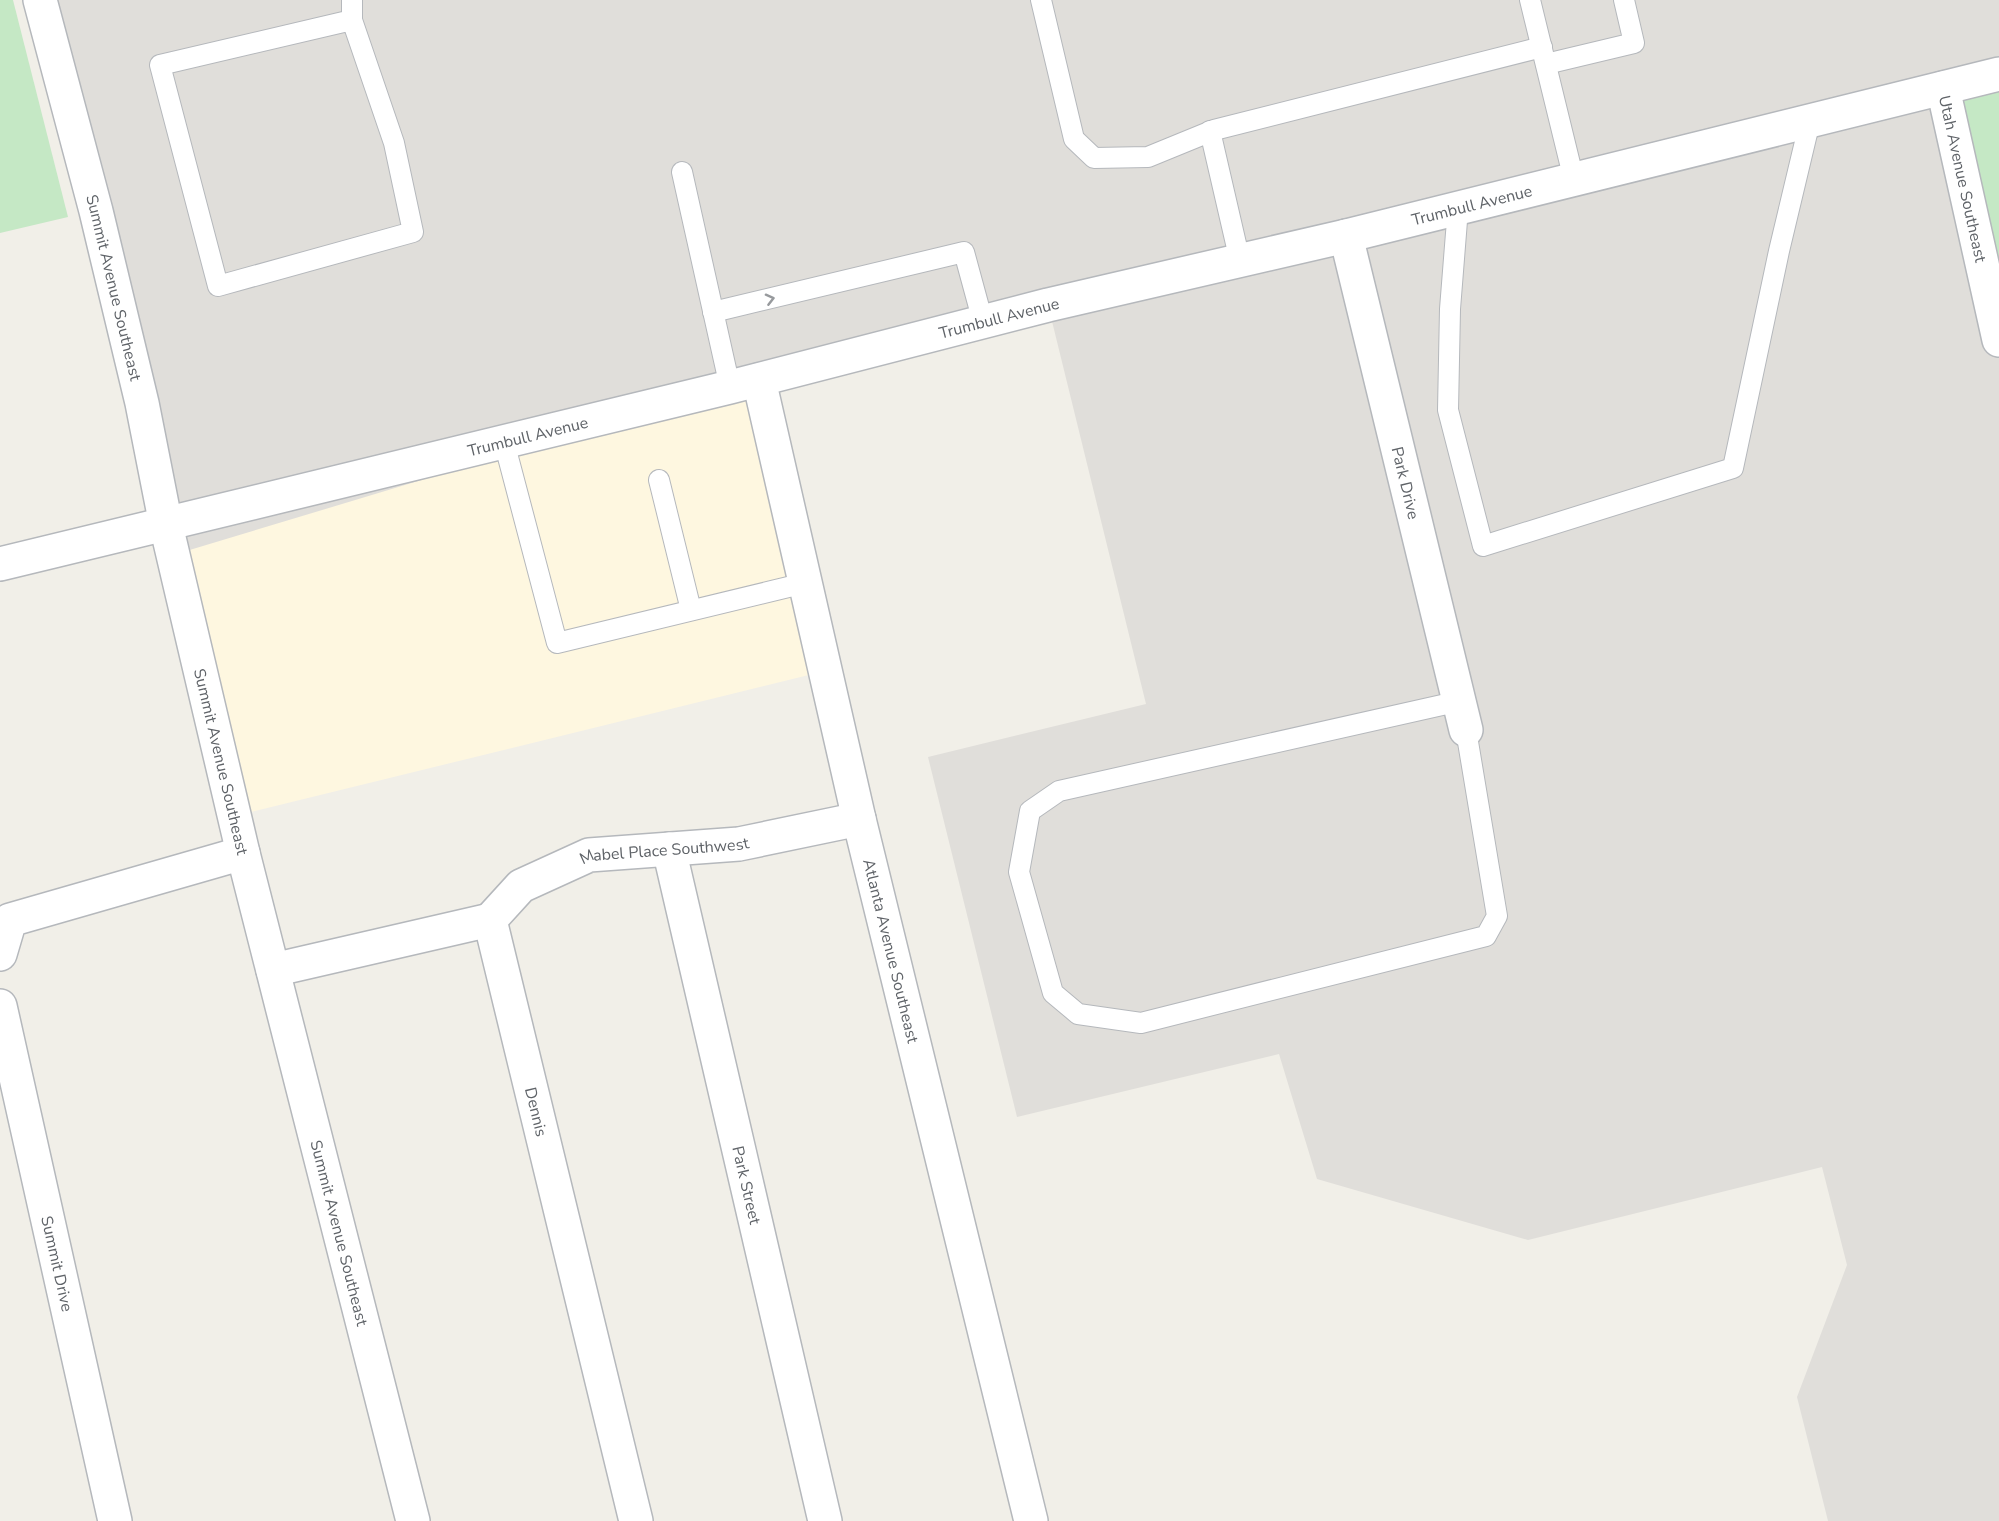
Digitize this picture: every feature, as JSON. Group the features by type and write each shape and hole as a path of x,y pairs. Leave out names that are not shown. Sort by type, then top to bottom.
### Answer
{"street":[{"name":"Summit Avenue Southeast","path":"40,0 102,233 142,403 166,525 243,853 413,1521"},
{"name":"Trumbull Avenue","path":"0,564 745,384 983,322 1346,237 1999,74"},
{"name":"Utah Avenue Southeast","path":"1942,88 1999,340"},
{"name":"Park Drive","path":"1346,237 1463,716"},
{"name":"Atlanta Avenue Southeast","path":"745,384 805,583 858,819 1031,1521"},
{"name":"Mabel Place Southwest","path":"490,920 521,886 589,855 739,844 858,819"},
{"name":"Park Street","path":"669,849 825,1521"},
{"path":"0,954 10,920 243,853"},
{"path":"273,970 490,920"},
{"name":"Dennis","path":"490,920 636,1521"},
{"name":"Summit Drive","path":"0,1006 115,1521"}],"lane":[{"path":"352,0 352,20 394,143 413,232 218,286 160,65 352,20"},
{"path":"1041,0 1074,139 1094,158 1148,157 1210,131 1544,56 1634,43 1624,0"},
{"path":"1530,0 1574,180"},
{"path":"1458,208 1450,309 1448,410 1483,546 1733,468 1779,251 1810,121"},
{"path":"1210,131 1239,261"},
{"path":"682,172 713,312 745,384"},
{"path":"713,312 964,252 983,322"},
{"path":"504,442 557,643 805,583"},
{"path":"659,480 691,610"},
{"path":"1463,716 1497,916 1486,936 1141,1023 1078,1014 1053,993 1019,872 1030,810 1059,791 1463,716"}],"shaded area":[{"path":"40,0 1999,0 1999,1521 1828,1521 1797,1397 1847,1265 1822,1167 1528,1240 1317,1179 1279,1054 1017,1117 928,757 1146,704 1048,305 730,387 173,555"},
{"path":"759,380 825,671 235,816 166,525"}],"green space":[{"path":"0,0 13,0 68,217 0,233"},
{"path":"1999,74 1999,340 1943,88"}]}
